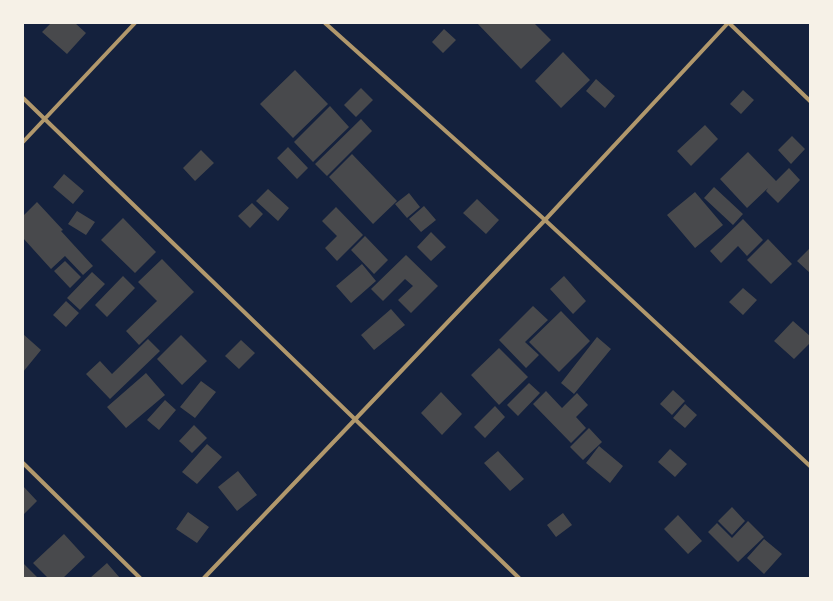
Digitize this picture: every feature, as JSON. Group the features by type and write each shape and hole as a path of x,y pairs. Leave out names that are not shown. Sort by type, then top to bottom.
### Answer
{"street":[{"path":"23,142 135,23"},
{"path":"325,23 545,220 810,466"},
{"path":"204,578 545,220 728,23 810,101"},
{"path":"23,98 519,578"},
{"path":"23,463 140,578"}],"building":[{"path":"51,23 75,23 86,33 67,54 42,32"},
{"path":"477,23 534,23 551,40 521,69"},
{"path":"444,29 456,40 443,53 432,42"},
{"path":"563,52 590,80 561,108 535,81"},
{"path":"295,70 328,104 293,138 260,104"},
{"path":"596,79 615,96 605,108 586,91"},
{"path":"361,88 373,100 356,117 344,105"},
{"path":"743,90 754,100 741,114 730,104"},
{"path":"330,106 349,127 313,162 294,142"},
{"path":"361,119 372,131 327,176 315,164"},
{"path":"705,125 718,139 691,166 677,151"},
{"path":"792,136 805,149 791,164 778,150"},
{"path":"288,147 308,168 297,179 277,158"},
{"path":"201,150 214,163 195,181 183,168"},
{"path":"748,152 776,181 789,168 800,180 778,203 766,191 768,188 747,208 720,179"},
{"path":"352,154 397,201 373,224 329,177"},
{"path":"64,174 84,191 73,204 53,187"},
{"path":"714,187 743,214 733,225 704,198"},
{"path":"268,189 289,208 278,221 256,201"},
{"path":"695,192 723,225 695,248 667,215"},
{"path":"409,193 420,207 407,218 395,204"},
{"path":"477,199 499,220 486,234 463,213"},
{"path":"37,202 93,266 83,275 65,256 51,269 23,238 23,216"},
{"path":"252,203 263,214 250,228 238,216"},
{"path":"424,206 436,220 421,232 409,219"},
{"path":"336,207 363,235 337,261 325,248 337,236 322,221"},
{"path":"77,211 95,222 86,235 68,224"},
{"path":"123,218 156,252 135,273 101,240"},
{"path":"743,219 763,240 747,256 738,246 721,263 710,251"},
{"path":"431,232 446,247 431,261 417,247"},
{"path":"365,236 388,260 374,274 351,250"},
{"path":"768,239 792,264 771,284 747,260"},
{"path":"809,249 810,250 810,273 797,261"},
{"path":"406,255 438,286 411,313 398,300 413,286 405,279 383,301 371,289"},
{"path":"162,259 194,292 139,345 126,331 157,301 138,282"},
{"path":"65,261 81,277 70,288 54,271"},
{"path":"362,264 376,281 351,303 336,286"},
{"path":"92,272 105,284 80,310 67,298"},
{"path":"123,276 135,288 107,317 95,305"},
{"path":"564,276 586,301 573,314 550,289"},
{"path":"743,288 757,300 743,315 729,302"},
{"path":"66,301 79,313 66,327 53,315"},
{"path":"533,306 548,320 525,342 539,355 526,368 499,340"},
{"path":"391,309 405,325 374,350 361,335"},
{"path":"561,311 590,341 559,372 529,342"},
{"path":"793,321 810,336 810,343 794,359 774,341"},
{"path":"23,334 41,350 23,372"},
{"path":"181,335 207,361 182,385 157,359"},
{"path":"597,337 611,349 574,394 561,383"},
{"path":"148,339 160,351 110,399 86,374 100,361 112,374"},
{"path":"241,340 255,353 239,369 225,356"},
{"path":"499,348 528,377 499,405 471,375"},
{"path":"146,373 165,395 126,428 107,407"},
{"path":"201,381 216,392 195,418 180,407"},
{"path":"529,383 540,393 518,416 507,405"},
{"path":"673,390 685,401 672,415 660,404"},
{"path":"546,391 562,408 577,393 588,405 576,417 586,428 571,443 533,404"},
{"path":"441,392 462,414 442,435 421,413"},
{"path":"165,400 176,410 159,430 147,420"},
{"path":"685,404 697,415 685,428 673,418"},
{"path":"495,406 505,417 485,438 474,427"},
{"path":"194,425 207,438 192,453 179,441"},
{"path":"589,428 602,442 583,460 570,447"},
{"path":"207,444 222,457 197,484 182,472"},
{"path":"599,446 623,466 610,483 586,463"},
{"path":"670,449 687,464 675,477 658,462"},
{"path":"498,451 524,479 510,491 484,463"},
{"path":"238,471 257,495 237,511 218,487"},
{"path":"23,486 37,501 23,515"},
{"path":"732,507 745,521 732,535 718,521"},
{"path":"188,512 209,527 197,543 176,529"},
{"path":"563,513 572,525 556,537 547,525"},
{"path":"678,515 702,541 688,554 664,529"},
{"path":"748,521 764,537 738,562 708,532 717,523 732,538"},
{"path":"64,534 85,557 63,578 48,578 33,563"},
{"path":"764,539 782,554 764,574 747,558"},
{"path":"23,563 38,578 23,578"},
{"path":"107,563 120,578 90,578"}]}
